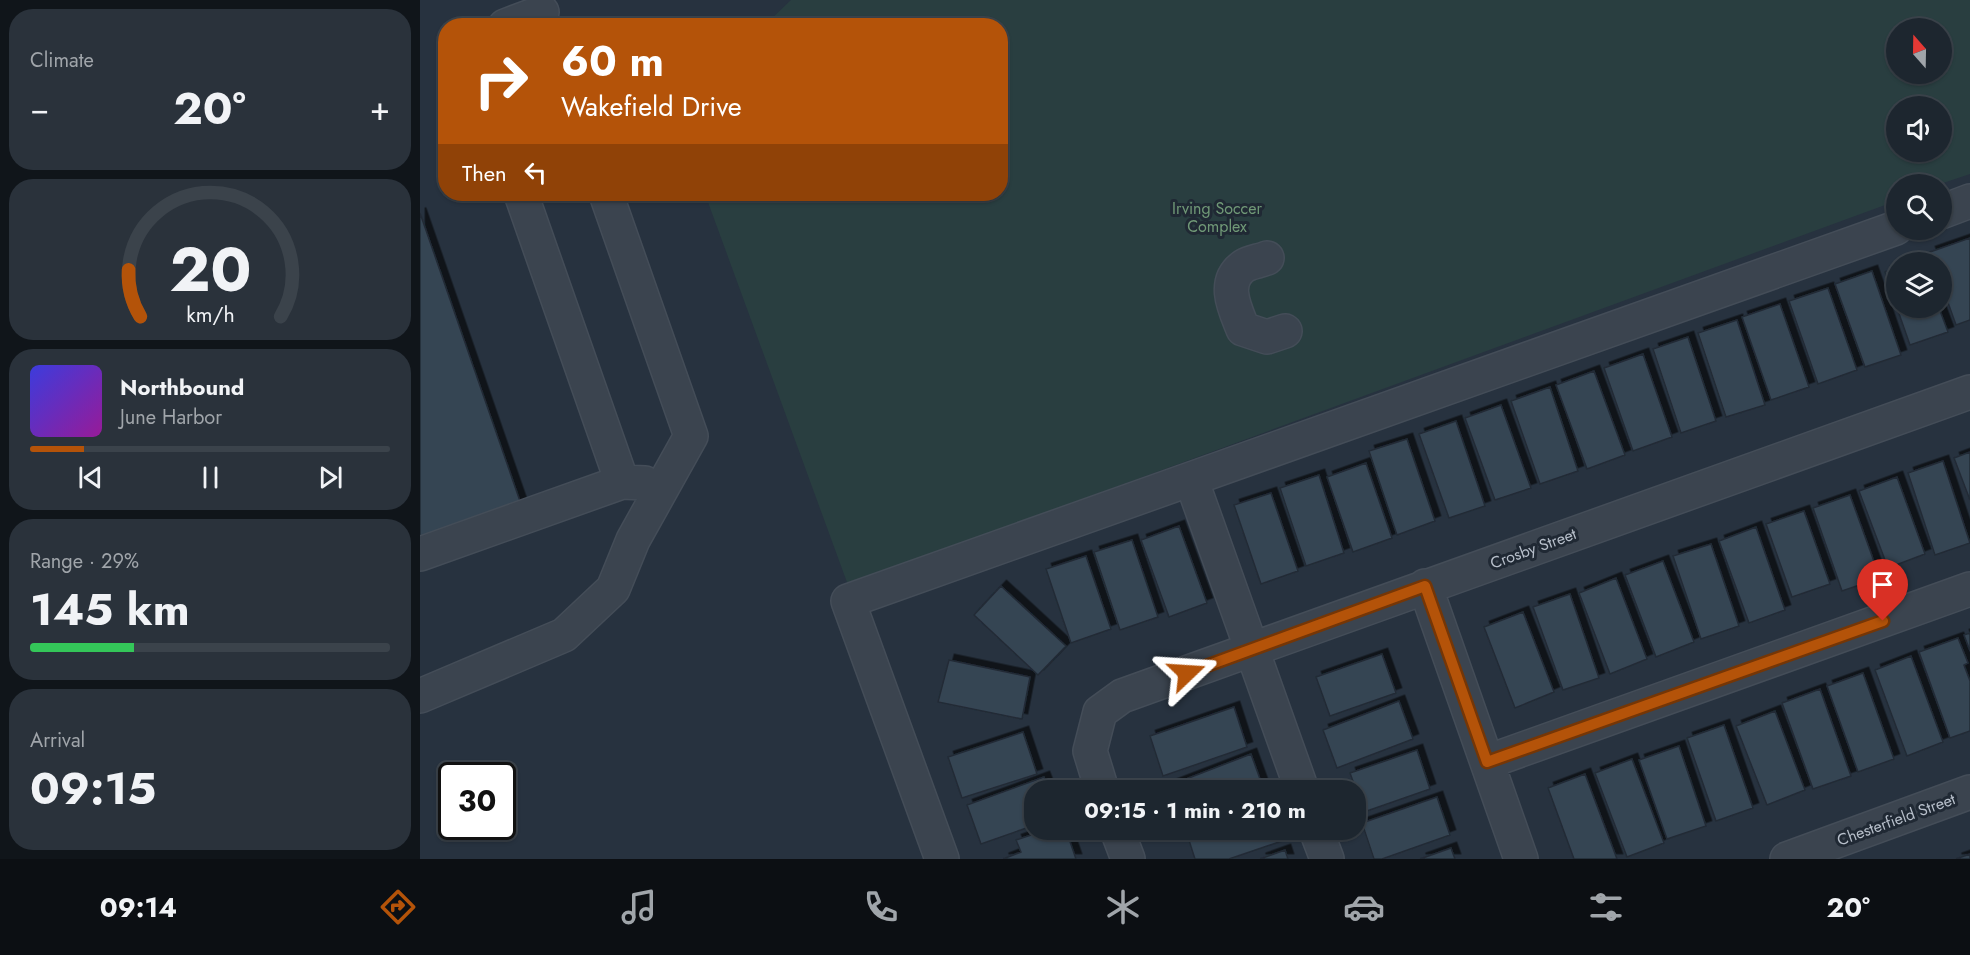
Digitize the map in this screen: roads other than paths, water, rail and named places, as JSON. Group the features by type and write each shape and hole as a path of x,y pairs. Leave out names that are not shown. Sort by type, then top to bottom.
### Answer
{"street":[{"path":"526,18 542,12"},
{"path":"523,201 622,482"},
{"path":"420,696 564,635 613,589 633,540 691,436 608,201"},
{"path":"1952,208 1970,201"},
{"path":"942,859 848,601 1886,232"},
{"path":"1267,258 1245,266 1235,275 1230,288 1234,307 1243,328 1267,337 1285,331"},
{"name":"Crosby Street","path":"1099,780 1090,751 1100,712 1122,696 1970,392"},
{"path":"1191,479 1298,780"},
{"path":"420,554 622,482 664,484"},
{"path":"1425,586 1521,859"},
{"path":"1487,762 1970,590"},
{"name":"Chesterfield Street","path":"1787,859 1970,792"},
{"path":"1121,840 1128,859"},
{"path":"1320,840 1327,859"}],"park label":[{"name":"Irving Soccer Complex","path":"1217,217"}]}
